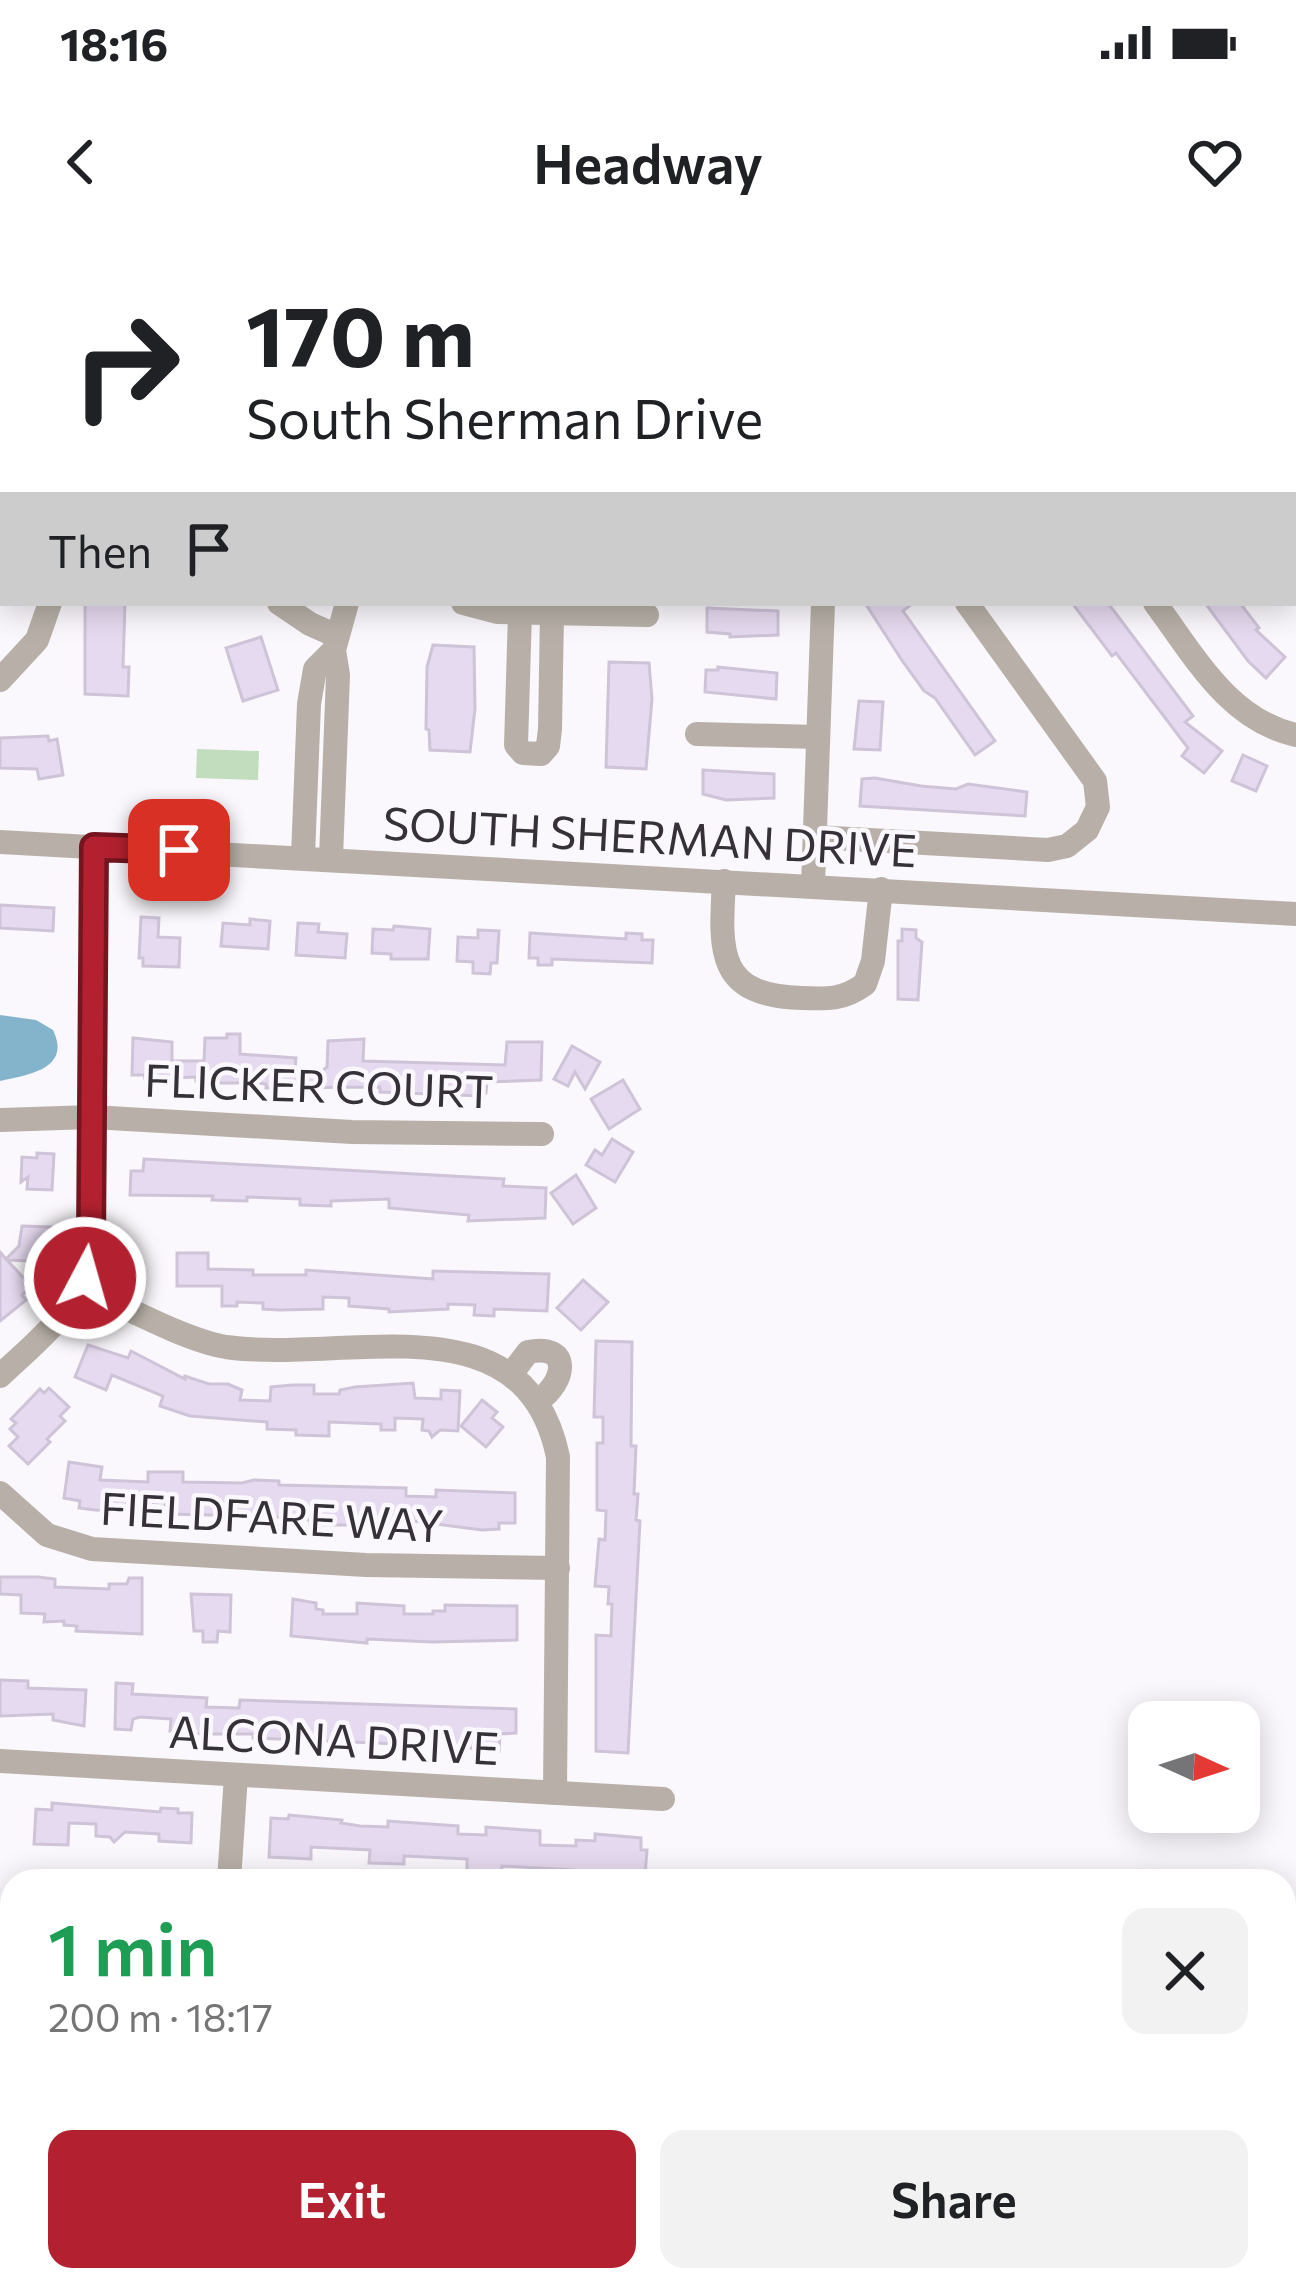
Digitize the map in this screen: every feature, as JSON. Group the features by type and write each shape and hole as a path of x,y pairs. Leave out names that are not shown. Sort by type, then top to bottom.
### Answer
{"street":[{"path":"0,680 37,640 49,606"},
{"path":"283,606 336,643"},
{"path":"332,858 336,643 346,606"},
{"path":"472,606 520,613 647,615"},
{"path":"813,885 823,606"},
{"path":"815,836 1048,850 1078,839 1094,818 1098,796 1091,771 969,606"},
{"path":"1157,606 1222,692 1252,717 1296,735"},
{"path":"520,613 516,745 519,752 541,754 548,746 550,729 552,614"},
{"path":"303,856 309,704 315,669 336,643"},
{"path":"697,734 818,737"},
{"name":"SOUTH SHERMAN DRIVE","path":"0,842 1296,914"},
{"path":"0,1376 58,1321 88,1268 94,847"},
{"path":"724,880 721,934 734,979 782,998 838,999 865,984 881,889"},
{"name":"FLICKER COURT","path":"0,1120 92,1117 367,1132 542,1134"},
{"path":"81,1287 224,1346 452,1350 483,1357 512,1373 538,1401 553,1429 558,1457 555,1793"},
{"path":"512,1373 524,1354 534,1350 548,1352 557,1360 561,1378 538,1401"},
{"name":"FIELDFARE WAY","path":"0,1492 47,1535 92,1549 366,1565 558,1568"},
{"name":"ALCONA DRIVE","path":"0,1761 663,1799"},
{"path":"230,1869 236,1775"}],"green space":[{"path":"197,749 259,751 258,780 196,778"}],"water":[{"path":"0,1015 36,1020 53,1030 57,1054 52,1062 34,1073 0,1081"}],"building":[{"path":"85,606 125,606 123,667 129,667 128,696 85,694"},
{"path":"867,606 909,606 903,611 995,741 975,755 903,662"},
{"path":"1074,606 1110,606 1193,716 1185,722 1222,751 1204,773 1182,756 1188,748 1116,653 1112,656"},
{"path":"1207,606 1242,606 1256,630 1285,657 1266,678"},
{"path":"707,608 778,611 778,635 730,637 707,632"},
{"path":"261,637 278,690 243,701 226,648"},
{"path":"433,645 474,647 470,752 430,750 427,667"},
{"path":"609,662 649,663 652,699 646,769 606,767"},
{"path":"706,670 777,673 776,699 705,692"},
{"path":"859,701 883,702 880,750 854,749"},
{"path":"48,736 49,741 57,739 63,775 39,779 37,769 0,768 0,738"},
{"path":"1243,755 1267,766 1256,791 1232,781"},
{"path":"703,770 774,774 774,798 726,800 703,794"},
{"path":"862,779 921,786 956,789 968,784 1027,792 1025,816 860,806"},
{"path":"0,905 54,908 53,931 0,928"},
{"path":"141,917 159,918 158,937 180,938 179,967 143,966 139,958"},
{"path":"250,919 270,921 268,949 221,946 223,923 250,925"},
{"path":"298,923 319,924 318,932 347,934 345,958 296,955"},
{"path":"394,926 430,929 428,959 391,959 391,954 372,953 373,929 393,930"},
{"path":"902,929 916,930 922,942 918,1000 898,999"},
{"path":"478,930 499,931 497,963 491,963 490,974 473,973 473,962 457,961 458,937 478,938"},
{"path":"530,933 626,939 626,933 642,934 642,940 653,940 652,963 552,959 552,965 538,965 538,958 529,958"},
{"path":"227,1034 240,1034 240,1054 296,1058 295,1069 322,1071 327,1067 328,1041 364,1039 363,1061 505,1065 507,1042 542,1042 541,1080 487,1082 481,1096 380,1092 380,1087 266,1088 257,1083 204,1083 196,1077 132,1075 133,1038 172,1042 172,1061 204,1061 205,1038 227,1038"},
{"path":"572,1046 600,1062 585,1089 575,1072 568,1086 554,1079"},
{"path":"623,1080 640,1109 609,1129 591,1099"},
{"path":"612,1139 633,1152 615,1182 586,1165 595,1150 602,1155"},
{"path":"37,1153 54,1154 52,1190 27,1189 28,1177 21,1182 22,1157 37,1158"},
{"path":"144,1159 504,1179 503,1186 546,1188 545,1218 468,1221 469,1215 389,1208 389,1199 331,1201 331,1206 300,1205 300,1199 130,1195 131,1171 143,1171"},
{"path":"576,1175 596,1208 573,1224 551,1193"},
{"path":"22,1226 51,1227 49,1262 7,1260 31,1286 22,1295 26,1300 0,1321 0,1252 6,1259 19,1246"},
{"path":"177,1253 208,1253 208,1269 253,1270 253,1275 306,1275 306,1270 433,1279 433,1271 549,1274 547,1311 494,1309 494,1316 474,1315 475,1305 448,1304 448,1309 389,1312 349,1306 349,1298 323,1297 323,1309 263,1309 263,1303 237,1302 237,1306 222,1306 222,1286 177,1286"},
{"path":"583,1280 608,1302 581,1330 557,1308"},
{"path":"596,1341 632,1342 631,1446 636,1446 634,1494 638,1494 636,1520 640,1521 628,1753 596,1751 596,1635 611,1636 612,1604 608,1604 609,1587 595,1586 606,1511 597,1510 597,1443 603,1443 603,1417 594,1417"},
{"path":"88,1345 128,1358 131,1351 185,1379 228,1384 242,1390 240,1400 270,1401 271,1387 293,1385 314,1385 314,1394 339,1394 355,1387 413,1383 415,1398 441,1399 441,1390 460,1391 458,1431 440,1430 432,1437 422,1430 423,1419 395,1418 395,1430 381,1430 381,1424 329,1422 329,1436 296,1435 296,1430 267,1429 267,1422 190,1416 160,1406 163,1396 112,1375 106,1390 75,1377"},
{"path":"49,1388 69,1407 60,1416 65,1421 47,1439 50,1442 28,1464 9,1446 18,1437 10,1429 16,1423 11,1419 40,1389 44,1393"},
{"path":"482,1400 497,1412 492,1418 503,1427 486,1447 461,1426"},
{"path":"69,1462 102,1467 100,1480 148,1482 148,1472 183,1472 183,1482 254,1480 279,1481 279,1485 406,1488 406,1496 436,1497 436,1490 515,1493 515,1523 482,1530 413,1521 404,1525 310,1525 310,1520 262,1516 165,1514 165,1503 139,1502 138,1511 79,1508 80,1501 64,1498"},
{"path":"0,1577 38,1577 55,1579 55,1587 109,1589 109,1584 142,1578 142,1634 76,1631 77,1626 64,1625 64,1621 44,1622 45,1614 21,1613 21,1595 0,1594"},
{"path":"191,1594 231,1595 230,1632 218,1631 217,1642 203,1642 203,1631 194,1631"},
{"path":"293,1599 316,1603 323,1614 357,1614 357,1603 404,1606 404,1614 433,1614 445,1611 445,1605 517,1606 517,1640 367,1639 367,1643 291,1636"},
{"path":"0,1680 28,1681 28,1688 86,1690 84,1726 53,1720 53,1714 0,1716"},
{"path":"116,1683 133,1684 132,1694 207,1698 206,1707 239,1708 240,1700 516,1709 516,1733 500,1734 499,1751 449,1746 449,1739 428,1735 398,1734 397,1744 187,1734 170,1731 171,1719 140,1717 133,1719 131,1730 115,1729"},
{"path":"52,1803 192,1813 191,1843 159,1841 159,1834 125,1832 114,1842 96,1836 96,1824 69,1823 68,1845 34,1844 36,1809 52,1810"},
{"path":"289,1815 360,1826 388,1827 388,1821 458,1826 458,1834 486,1835 486,1827 540,1831 540,1845 576,1846 576,1840 595,1841 595,1834 641,1838 641,1850 647,1850 646,1869 467,1869 467,1859 404,1856 404,1864 369,1863 370,1850 311,1847 311,1859 269,1857 271,1818 288,1819"}],"route":[{"path":"85,1278 91,1241 94,847 179,850"}]}
